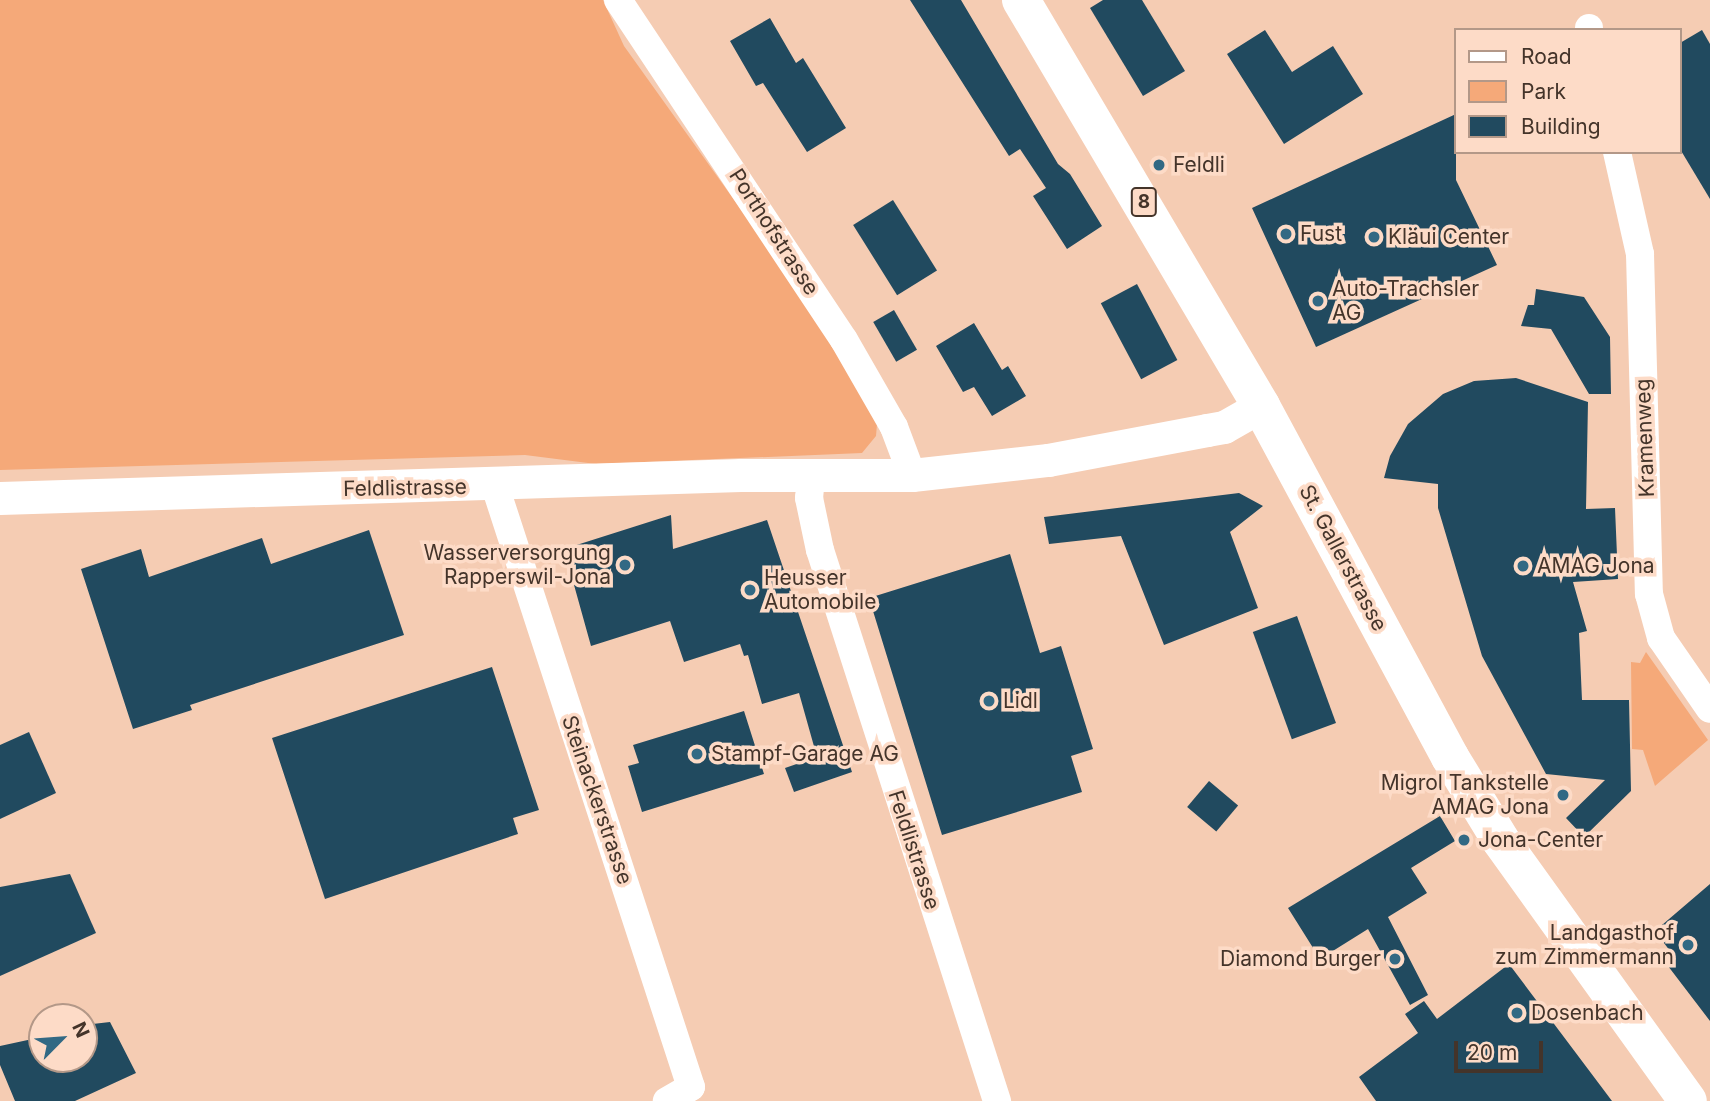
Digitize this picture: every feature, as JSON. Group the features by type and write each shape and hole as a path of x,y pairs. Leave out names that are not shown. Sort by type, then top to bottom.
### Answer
{"main road":[{"name":"St. Gallerstrasse","path":"1021,0 1261,406 1471,792 1688,1101"}],"street":[{"name":"Porthofstrasse","path":"618,0 844,340 894,427 912,475"},
{"name":"Kramenweg","path":"1617,154 1640,254 1649,594 1661,638 1710,709"},
{"name":"Feldlistrasse","path":"0,498 912,475 1048,460 1207,430 1261,406"},
{"name":"Feldlistrasse","path":"811,476 810,498 820,551 997,1101"},
{"name":"Steinackerstrasse","path":"495,486 691,1087 667,1101"}],"green space":[{"path":"0,0 603,0 624,46 807,302 877,424 876,436 862,453 596,464 525,455 0,470"},
{"path":"1646,652 1708,740 1655,786 1643,750 1632,749 1631,662 1640,663"}],"building":[{"path":"910,0 961,0 1058,164 1070,174 1102,226 1067,249 1033,196 1046,188 1020,149 1009,156"},
{"path":"1103,0 1142,0 1185,71 1143,96 1090,8"},
{"path":"770,18 796,63 803,58 846,128 807,152 763,83 756,86 730,41"},
{"path":"1265,30 1292,72 1333,46 1363,94 1284,144 1227,54"},
{"path":"1702,30 1710,44 1710,199 1682,152 1682,42"},
{"name":"Kläui Center","path":"1454,115 1456,180 1497,265 1316,347 1252,208"},
{"path":"893,200 937,270 897,295 853,225"},
{"path":"1137,284 1177,360 1141,379 1101,303"},
{"path":"1536,289 1584,297 1610,337 1611,394 1589,394 1551,329 1521,326 1528,305 1534,305"},
{"path":"894,310 917,350 896,362 873,322"},
{"path":"974,323 1002,370 1008,366 1026,396 992,416 974,387 963,392 936,346"},
{"path":"1516,378 1588,402 1586,509 1615,508 1618,579 1573,582 1587,631 1579,633 1582,700 1629,700 1631,791 1584,837 1566,818 1605,780 1546,774 1482,656 1438,508 1438,484 1384,478 1390,456 1408,424 1443,394 1474,381"},
{"path":"1239,493 1263,506 1230,532 1258,608 1164,645 1121,536 1049,544 1044,517"},
{"path":"671,515 673,549 767,520 852,772 794,792 785,768 817,757 799,693 762,704 748,655 744,656 740,644 684,662 670,621 591,646 564,549"},
{"path":"369,530 404,635 190,705 192,710 133,729 81,569 141,549 149,577 262,538 271,564"},
{"name":"Lidl","path":"1010,554 1040,653 1061,646 1093,749 1071,756 1082,792 942,835 869,598"},
{"path":"1297,616 1336,723 1292,739 1253,632"},
{"path":"492,667 539,810 513,818 518,834 325,899 272,738"},
{"name":"Stampf-Garage AG","path":"744,711 764,774 642,812 628,766 639,763 633,745"},
{"path":"29,732 56,793 0,819 0,745"},
{"path":"1209,781 1238,805 1216,831 1187,807"},
{"path":"1440,816 1455,841 1411,868 1427,893 1388,917 1428,995 1410,1005 1368,929 1320,959 1288,908"},
{"path":"70,874 96,933 0,976 0,887"},
{"name":"Landgasthof zum Zimmermann","path":"1710,884 1710,1021 1668,966 1676,959 1655,931"},
{"path":"1509,964 1612,1101 1376,1101 1359,1077 1418,1033 1405,1014 1424,1001 1437,1019"},
{"path":"110,1022 136,1073 75,1101 15,1101 0,1065 0,1046 28,1040 28,1073 98,1073 98,1023"}],"place":[{"name":"Feldli","path":"1159,165"},
{"name":"Fust","path":"1286,234"},
{"name":"Kläui Center","path":"1374,237"},
{"name":"Auto-Trachsler AG","path":"1318,301"},
{"name":"Wasserversorgung Rapperswil-Jona","path":"625,565"},
{"name":"AMAG Jona","path":"1523,566"},
{"name":"Heusser Automobile","path":"750,590"},
{"name":"Lidl","path":"989,701"},
{"name":"Stampf-Garage AG","path":"697,754"},
{"name":"Migrol Tankstelle AMAG Jona","path":"1563,795"},
{"name":"Jona-Center","path":"1464,840"},
{"name":"Landgasthof zum Zimmermann","path":"1688,945"},
{"name":"Diamond Burger","path":"1395,959"},
{"name":"Dosenbach","path":"1517,1013"}]}
